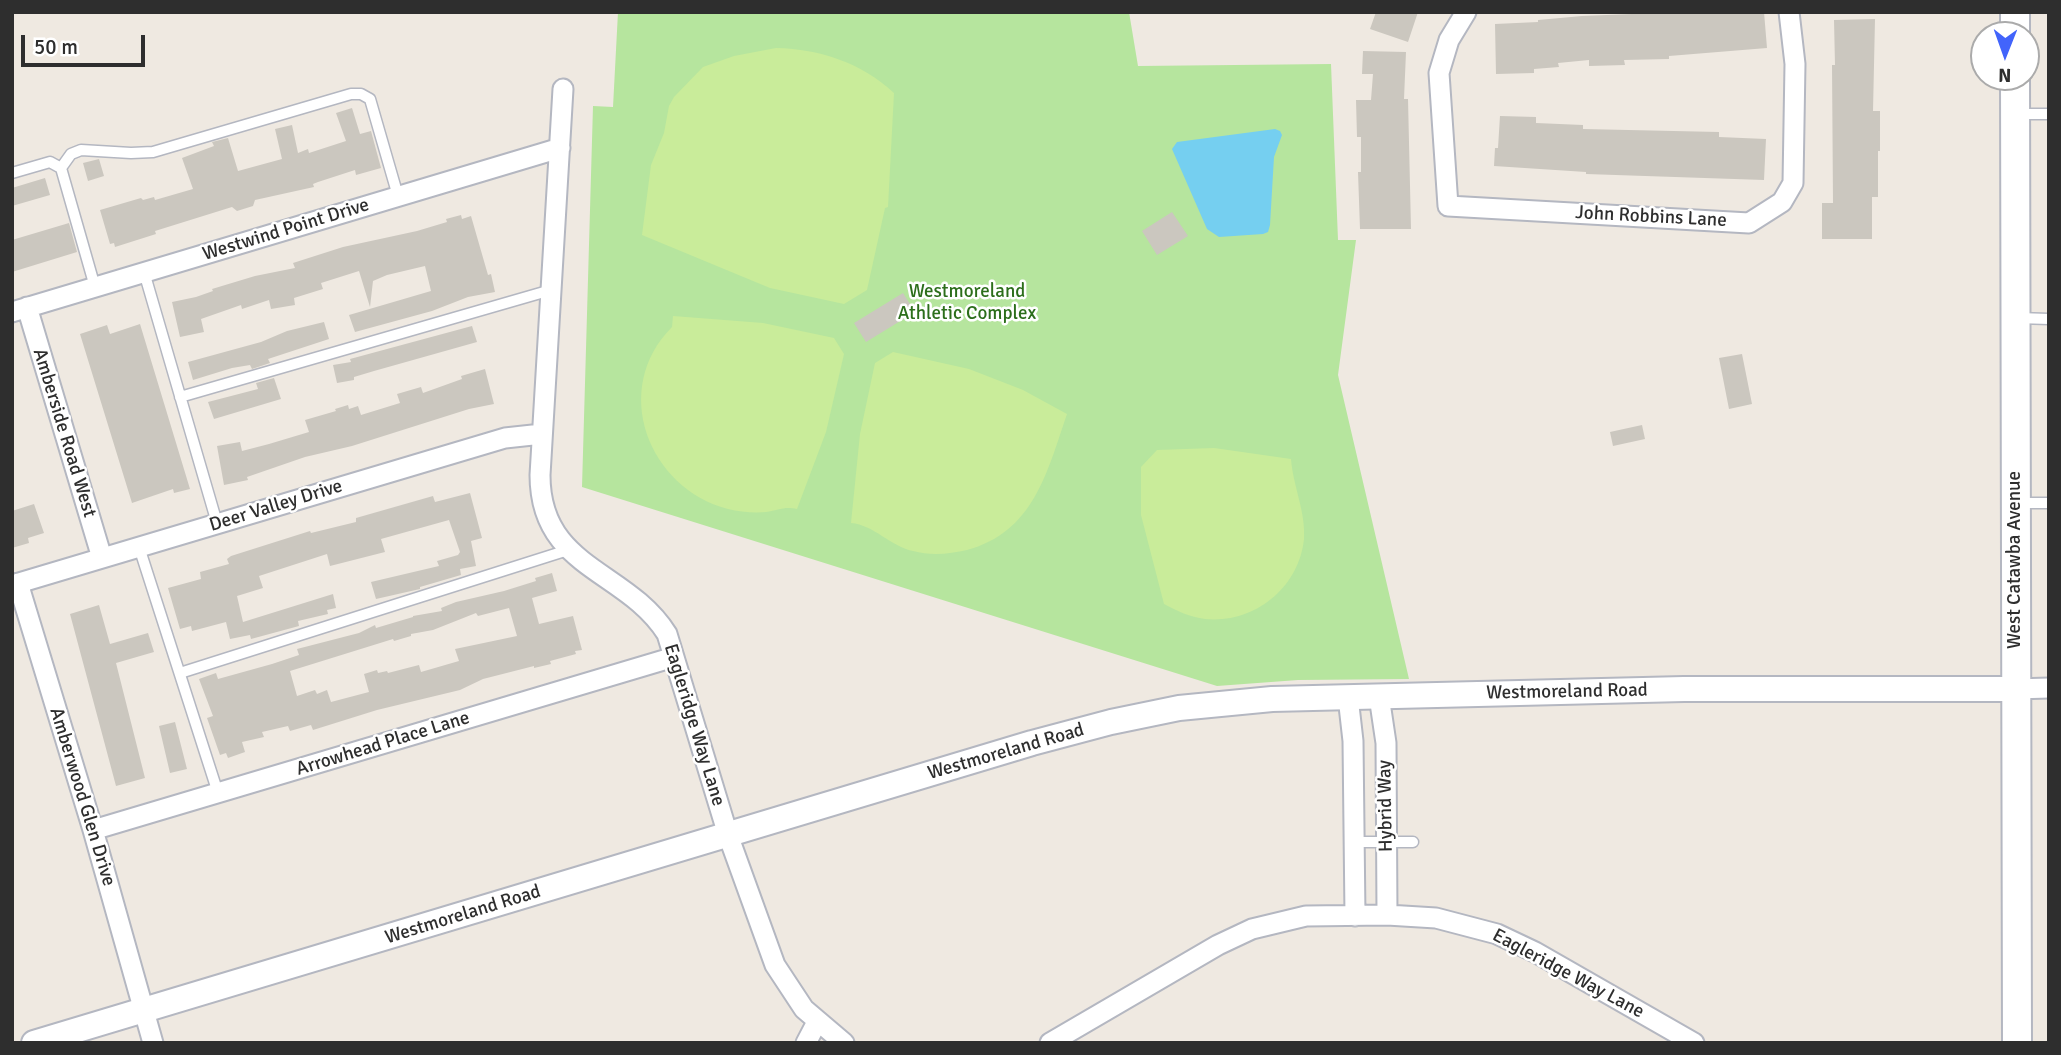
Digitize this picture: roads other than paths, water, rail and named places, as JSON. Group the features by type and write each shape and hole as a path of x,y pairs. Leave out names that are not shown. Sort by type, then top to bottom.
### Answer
{"main road":[{"name":"West Catawba Avenue","path":"2015,91 2017,1043"}],"street":[{"name":"John Robbins Lane","path":"1466,12 1448,40 1439,73 1448,206 1749,223 1782,202 1793,183 1795,64 1789,12"},
{"name":"Eagleridge Way Lane","path":"563,89 540,494 551,528 569,550 653,615 667,634 728,835 775,965 793,995 817,1021 844,1043"},
{"name":"Westwind Point Drive","path":"19,309 560,148"},
{"name":"Amberside Road West","path":"19,309 102,558"},
{"name":"Deer Valley Drive","path":"15,584 505,438 542,434"},
{"name":"Amberwood Glen Drive","path":"15,584 93,830 153,1043"},
{"name":"Arrowhead Place Lane","path":"93,830 674,657"},
{"name":"Westmoreland Road","path":"34,1043 1032,743 1111,722 1213,704 1272,699 1829,687 2015,689"},
{"path":"2015,689 2049,688"},
{"name":"Hybrid Way","path":"1379,696 1386,743 1387,915"},
{"name":"Hybrid Way","path":"1348,697 1353,741 1355,916"},
{"name":"Eagleridge Way Lane","path":"1050,1043 1218,944 1252,929 1306,916 1387,915 1447,920 1497,934 1535,952 1694,1043"},
{"path":"806,1043 817,1021"}],"lane":[{"path":"61,168 71,154 81,150 153,152 351,94 361,94 370,99 398,196"},
{"path":"2015,114 2049,114"},
{"path":"12,173 50,162 61,168 95,287"},
{"path":"144,272 217,523"},
{"path":"180,397 551,290"},
{"path":"2015,318 2049,319"},
{"path":"2015,503 2049,503"},
{"path":"139,547 218,793"},
{"path":"180,673 569,550"},
{"path":"1354,842 1413,842"}],"water":[{"path":"1275,129 1282,135 1274,157 1268,232 1219,237 1207,229 1172,149 1177,142"}],"park label":[{"name":"Westmoreland Athletic Complex","path":"967,303"}]}
